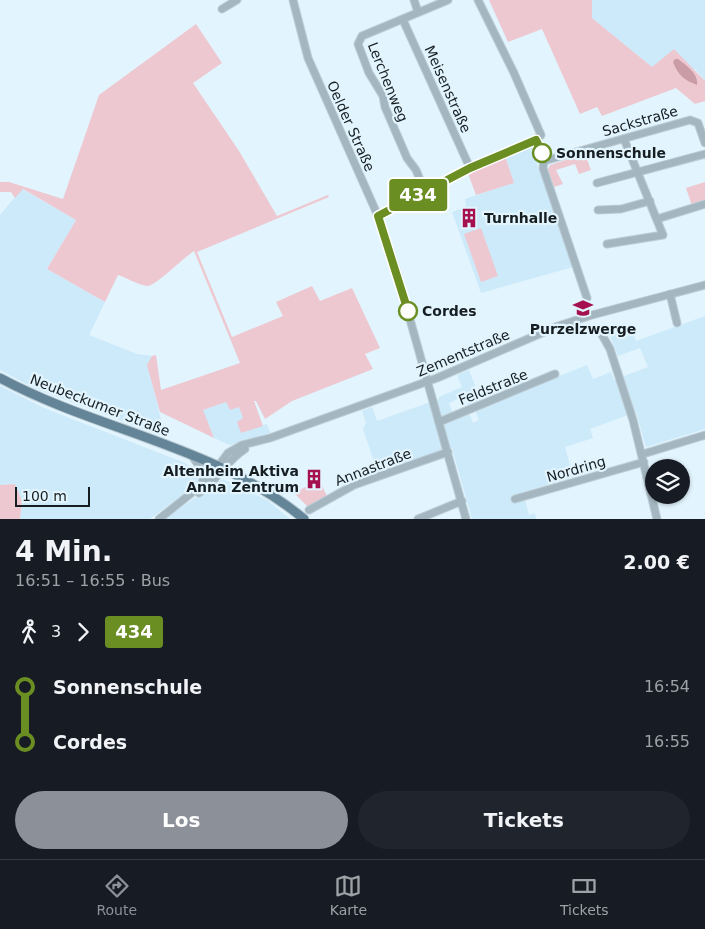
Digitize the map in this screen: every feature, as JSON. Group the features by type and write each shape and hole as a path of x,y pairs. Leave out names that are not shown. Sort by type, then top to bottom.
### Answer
{"main road":[{"name":"Neubeckumer Straße","path":"0,378 73,411 220,468 262,489 304,519"}],"street":[{"path":"222,9 237,0"},
{"name":"Oelder Straße","path":"293,0 302,39 315,76 378,216 396,270 466,519"},
{"path":"414,0 418,12"},
{"name":"Lerchenweg","path":"425,192 416,170 407,158 385,107 383,96 369,73 358,44 362,36 403,20 445,0"},
{"path":"378,216 470,168 536,140 541,135 514,73 478,0"},
{"name":"Meisenstraße","path":"403,20 470,168"},
{"name":"Sackstraße","path":"544,161 690,120 698,123 705,138"},
{"path":"705,138 705,144"},
{"path":"607,244 663,235 624,139"},
{"path":"536,140 544,161 543,168 587,298"},
{"path":"597,183 638,170 705,154"},
{"path":"598,210 621,209 650,201"},
{"path":"658,219 705,204"},
{"name":"Zementstraße","path":"160,519 201,486 233,456 262,441 428,382 558,326 705,285"},
{"path":"670,294 677,324"},
{"path":"601,332 623,389 643,458 657,519"},
{"name":"Feldstraße","path":"439,422 555,374"},
{"name":"Nordring","path":"515,499 643,458 705,435"},
{"name":"Annastraße","path":"309,510 354,485 448,452"},
{"path":"192,456 204,473 201,486"},
{"name":"Zementstraße","path":"167,513 209,486 220,468"},
{"path":"418,519 462,501"}],"shaded area":[{"path":"489,0 592,0 592,18 652,67 674,49 705,81 705,101 695,104 676,88 602,116 597,107 580,114 542,29 508,42"},
{"path":"592,0 705,0 705,81 695,69 652,67 592,18"},
{"path":"196,24 222,63 193,83 239,151 277,216 328,195 329,197 197,252 232,337 283,316 276,302 312,286 320,301 352,288 380,348 365,354 373,369 292,401 265,419 256,401 254,401 263,426 241,433 237,422 243,418 239,407 230,410 226,402 203,410 214,438 160,412 147,365 152,356 156,355 161,390 240,363 194,251 151,285 140,284 118,275 105,302 47,269 76,220 23,189 15,198 11,192 0,192 0,182 9,182 63,199 99,95"},
{"path":"675,59 678,59 691,70 696,77 697,85 679,74 673,62"},
{"name":"Sonnenschule","path":"531,146 573,267 481,293 452,212 466,207 465,199 513,183 505,156"},
{"path":"585,154 591,170 579,174 575,164 556,170 563,184 554,187 548,169 550,165"},
{"path":"505,156 514,183 476,195 467,171"},
{"path":"705,182 705,201 692,206 686,188"},
{"path":"22,189 76,220 47,269 105,302 89,335 137,354 152,356 148,365 165,437 34,388 0,370 0,215"},
{"path":"481,228 498,276 481,282 464,234"},
{"path":"705,316 705,429 646,447 636,412 590,429 593,438 565,447 573,477 523,492 529,515 535,513 536,519 472,519 452,448 378,473 363,429 366,423 362,411 372,407 377,421 439,399 439,397 462,387 457,375 469,370 481,401 469,406 464,396 449,403 455,419 469,413 473,423 479,420 475,410 587,365 593,379 611,372 614,380 648,367 640,348 618,356 610,336 631,328 636,341"},
{"path":"0,386 44,408 185,463 196,472 198,480 196,484 150,519 20,519 22,501 15,484 0,485"},
{"path":"226,402 239,406 243,418 241,432 267,424 270,433 230,445 214,438 202,410"},
{"path":"223,479 267,500 290,519 164,519"},
{"path":"319,480 327,496 308,507 294,493"},
{"path":"15,484 22,501 20,519 0,519 0,485"}],"bus line":[{"name":"434","path":"408,311 378,216 470,168 536,140 542,153"}],"place":[{"name":"Sonnenschule","path":"542,153"},
{"name":"Turnhalle","path":"469,218"},
{"name":"Purzelzwerge","path":"583,308"},
{"name":"Cordes","path":"408,311"},
{"name":"Altenheim Aktiva Anna Zentrum","path":"314,479"}]}
